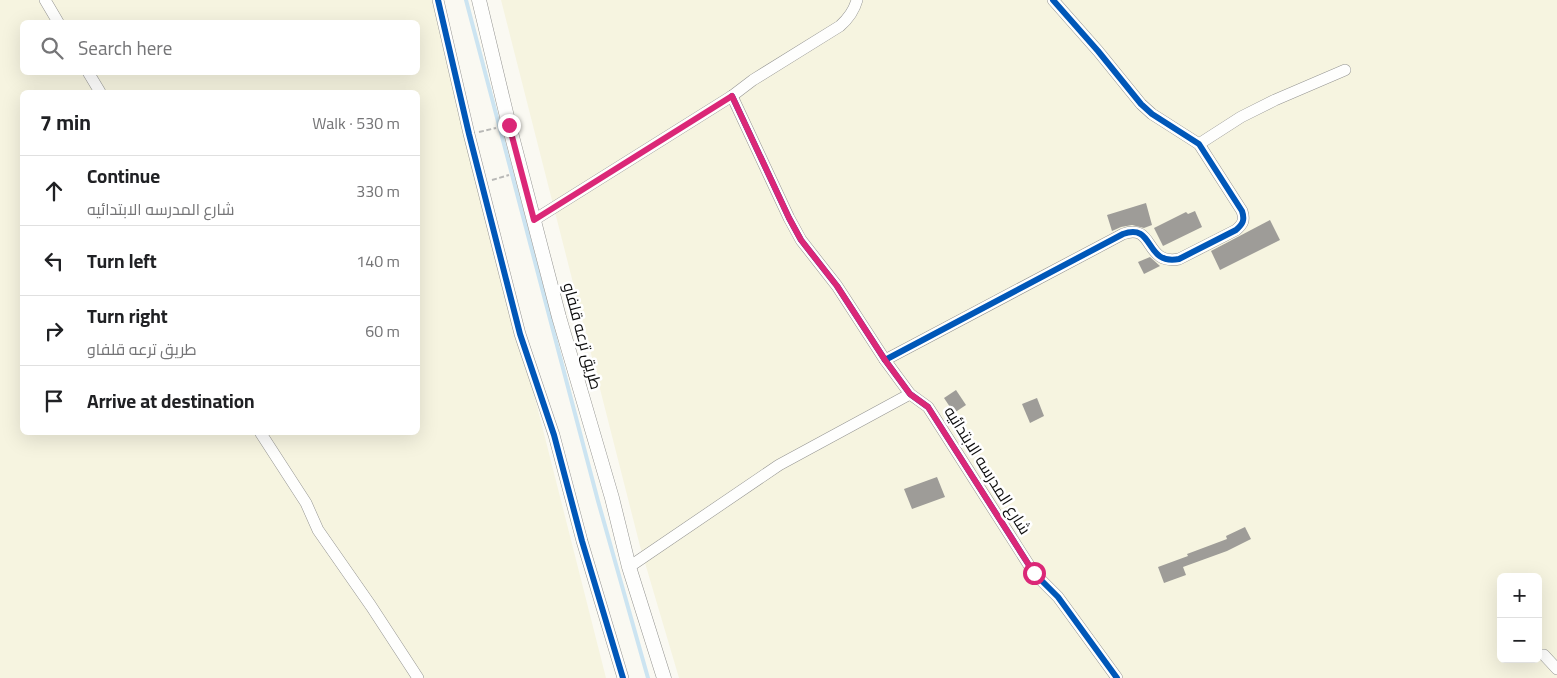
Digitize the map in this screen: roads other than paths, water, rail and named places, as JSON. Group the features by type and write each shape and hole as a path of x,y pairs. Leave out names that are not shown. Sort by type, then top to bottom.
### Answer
{"street":[{"path":"45,0 57,20"},
{"path":"438,0 469,134 518,326 554,435 623,678"},
{"name":"طريق ترعه قلفاو","path":"479,0 561,324 612,498 630,567 664,678"},
{"path":"534,220 840,26 854,10 857,0"},
{"path":"885,360 1124,234 1132,231 1140,233 1146,238 1155,253 1161,258 1170,261 1179,259 1236,230 1242,225 1244,218 1242,211 1200,144 1152,114 1141,104 1053,0"},
{"path":"1200,144 1241,117 1345,70"},
{"path":"90,75 99,90"},
{"name":"شارع المدرسه الابتدائيه","path":"732,96 794,229 837,286 885,360 910,394 928,407 1034,573 1058,597 1118,678"},
{"path":"630,567 779,465 910,394"},
{"path":"262,435 306,503 318,530 418,678"},
{"path":"1544,655 1557,669"}],"waterway":[{"path":"466,0 598,501 648,678"}]}
